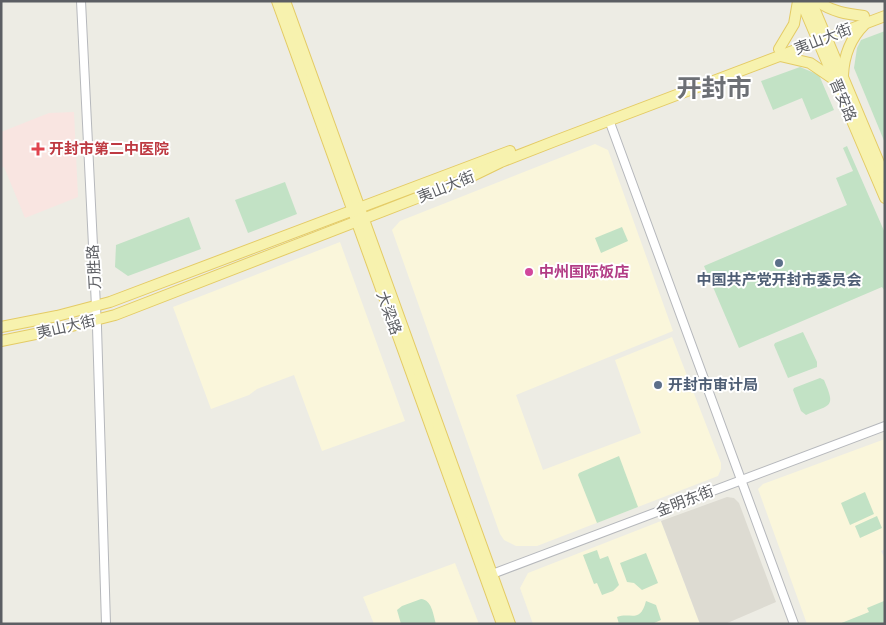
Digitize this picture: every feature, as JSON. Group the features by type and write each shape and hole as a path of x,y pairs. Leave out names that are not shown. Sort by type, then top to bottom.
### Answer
{"main road":[{"name":"大梁路","path":"277,1 356,209 489,576 510,624"},
{"name":"大梁路","path":"285,1 356,209"},
{"name":"晋安路","path":"800,1 821,36"},
{"path":"800,1 794,24 779,52 810,63 839,79 846,54 865,20 828,9 817,1"},
{"name":"晋安路","path":"810,1 821,36 885,198"},
{"name":"夷山大街","path":"865,20 885,9"},
{"name":"夷山大街","path":"1,327 96,306 821,36 865,20 885,16"},
{"name":"夷山大街","path":"1,341 115,315 466,180 501,162 779,52"},
{"name":"晋安路","path":"839,79 885,177"},
{"name":"大梁路","path":"489,576 502,624"}],"street":[{"name":"万胜路","path":"81,1 97,320 106,624"},
{"path":"609,120 794,624"},
{"name":"金明东街","path":"489,576 885,426"}],"shaded area":[{"name":"开封市第二中医院","path":"74,112 78,197 25,218 4,167 1,168 1,132 49,113"},
{"path":"595,144 608,150 673,331 516,395 543,470 641,433 615,360 672,337 721,463 721,469 718,476 537,546 516,546 504,540 500,534 392,230 400,221"},
{"path":"340,242 405,421 322,451 294,375 211,409 173,307"},
{"path":"885,439 885,549 881,551 885,559 885,624 807,624 758,489 763,484"},
{"path":"727,497 734,498 739,503 776,602 725,624 700,624 661,521"},
{"path":"661,521 700,624 533,624 520,588 528,573"},
{"path":"455,563 479,624 374,624 363,597"}],"green space":[{"path":"885,31 885,143 854,68 857,48 861,40"},
{"path":"800,67 819,75 834,110 811,120 802,98 773,110 761,81"},
{"path":"847,146 885,233 885,291 882,287 739,348 704,266 847,205 836,178 853,171 843,148"},
{"path":"285,182 297,214 248,233 235,200"},
{"path":"189,217 201,249 128,276 115,267 116,245"},
{"path":"622,227 628,241 601,253 595,238"},
{"path":"803,332 817,362 817,367 788,378 774,345"},
{"path":"820,378 824,380 830,396 829,404 806,415 801,411 793,390"},
{"path":"619,456 638,507 597,523 578,475"},
{"path":"865,492 874,514 850,525 841,503"},
{"path":"877,516 882,528 860,538 855,526"},
{"path":"597,550 600,559 608,556 619,585 613,591 602,595 597,583 594,584 583,555"},
{"path":"646,553 658,583 642,590 634,583 627,582 620,563"},
{"path":"421,599 430,605 436,624 401,624 397,610 402,606"},
{"path":"646,601 656,605 661,620 652,624 619,624 617,617 638,615 644,608"},
{"path":"884,601 885,624 839,624 869,612 867,608"}],"place":[{"name":"开封市第二中医院","path":"38,149"},
{"name":"中国共产党开封市委员会","path":"779,263"},
{"name":"中州国际饭店","path":"529,272"},
{"name":"开封市审计局","path":"658,385"}],"district":[{"name":"开封市","path":"714,88"}]}
